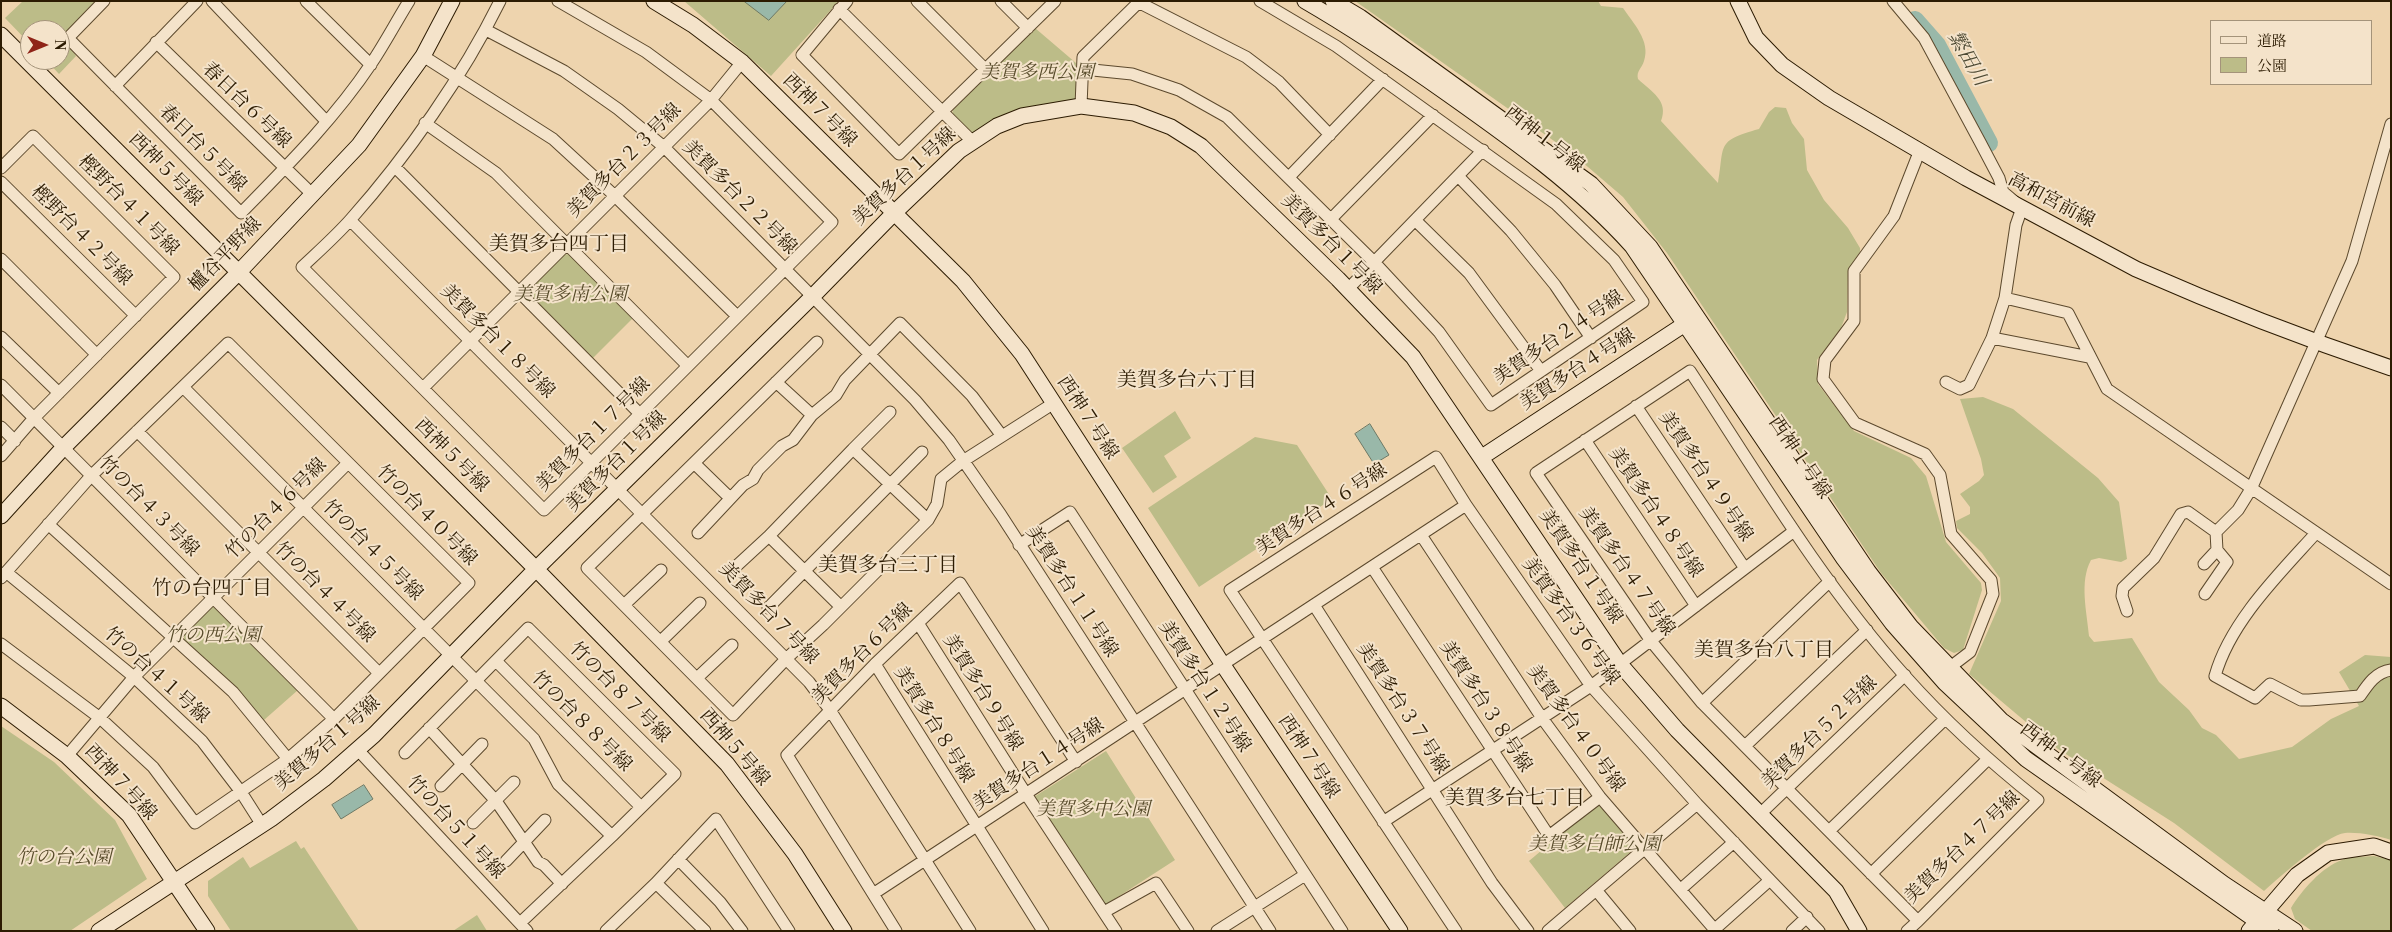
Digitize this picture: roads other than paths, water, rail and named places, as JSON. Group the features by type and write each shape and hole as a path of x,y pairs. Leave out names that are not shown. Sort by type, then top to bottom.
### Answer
{"street":[{"name":"春日台５号線","path":"104,1 68,38 241,213 285,168 371,65 408,1"},
{"path":"114,86 197,1"},
{"path":"212,1 326,121"},
{"path":"306,1 371,65"},
{"name":"櫨谷平野線","path":"1,516 63,448 238,272 359,144 423,56 452,1"},
{"name":"美賀多台１７号線","path":"500,1 486,30 395,167 350,220 302,267 544,510 832,222 711,100 646,52 558,1"},
{"name":"西神７号線","path":"654,1 693,25 742,62 963,281 1022,354 1400,931"},
{"path":"917,1 986,70"},
{"path":"1001,1 1028,28"},
{"path":"972,141 944,113 843,5 802,55 899,154 944,113 1055,1"},
{"name":"美賀多台２４号線","path":"1083,69 1132,74 1179,90 1227,117 1374,262 1439,332 1491,405 1643,302 1614,260 1556,204 1336,46 1260,1"},
{"name":"西神１号線","path":"1305,1 1358,31 1470,109 1580,194 1632,246 1683,325 1844,559 1892,623 1944,683 2026,759 2262,925 2295,931"},
{"name":"西神１号線","path":"1333,1 1360,17 1591,184 1650,247 1868,571 1911,627 2001,720 2224,884 2262,925"},
{"name":"高和宮前線","path":"1738,1 1756,38 1782,65 1829,98 2022,208 2136,269 2317,343 2391,368"},
{"path":"1893,1 1924,38 1999,178 2003,192 2022,208 2016,225 2005,298 1992,338 1969,385 1960,388 1946,382"},
{"path":"1081,106 1083,57 1139,2 1246,57 1278,82 1330,135"},
{"name":"美賀多台２２号線","path":"486,30 564,72 618,108 664,147 812,297"},
{"name":"西神５号線","path":"1,35 536,570 727,764 795,854 844,931"},
{"name":"春日台６号線","path":"156,42 312,195"},
{"path":"423,56 553,139 615,196 737,316"},
{"name":"美賀多台２３号線","path":"423,388 711,100 742,62"},
{"path":"1289,177 1383,79"},
{"name":"美賀多台１号線","path":"99,931 262,825 324,779 357,749 619,489 812,297 894,212 972,141 997,126 1022,116 1081,106 1134,113 1171,127 1201,146 1348,290 1413,357 1620,664 1677,730 1836,891 1859,931"},
{"path":"1331,219 1433,115"},
{"path":"425,123 496,173 568,243 688,366"},
{"path":"2204,564 2216,550 2216,532 2238,510 2251,488 2352,261 2391,124"},
{"name":"樫野台４１号線","path":"1,168 33,136 174,277 34,418 1,456"},
{"path":"1348,290 1483,150"},
{"path":"1920,150 1894,216 1854,271 1854,321 1825,360 1823,379 1855,423 1925,454 1940,475 1951,534 1991,580 1993,594 1970,652 1949,668"},
{"path":"395,167 640,414"},
{"path":"1458,176 1511,231 1555,286 1591,338"},
{"name":"樫野台４２号線","path":"1,182 136,316"},
{"name":"美賀多台１８号線","path":"350,220 619,489"},
{"path":"1415,220 1469,273 1541,371"},
{"path":"1,259 97,355"},
{"name":"美賀多台１１号線","path":"812,297 915,400 949,440 1270,931"},
{"path":"2005,298 2068,313 2106,389 2391,584"},
{"name":"美賀多台４号線","path":"1482,458 1697,317"},
{"path":"698,533 730,498 753,479 758,470 782,446 793,440 812,415 836,395 845,380 869,353 900,323 972,396 1002,436"},
{"path":"1,337 59,394"},
{"path":"1992,338 2089,357"},
{"path":"817,342 587,568 625,604 733,715 787,658 842,607 928,520 937,504 941,479 963,460 1054,403"},
{"name":"竹の台４０号線","path":"1,644 100,718 153,767 195,823 288,759 334,720 469,584 228,343 91,476 4,575"},
{"name":"美賀多台４７号線","path":"1690,370 1794,531 1867,630 1945,719 1988,759 2038,800 1918,921 1702,702 1651,641 1536,473 1585,440 1690,370"},
{"path":"776,382 812,415"},
{"name":"竹の台４３号線","path":"1,385 214,597 334,720"},
{"name":"竹の台４５号線","path":"183,387 534,739 558,784 612,836"},
{"name":"美賀多台４９号線","path":"1636,406 1744,567"},
{"path":"731,571 769,536 890,412"},
{"path":"1,427 15,441"},
{"name":"竹の台４４号線","path":"137,431 379,673"},
{"name":"美賀多台４８号線","path":"1585,440 1696,606"},
{"path":"853,449 928,520"},
{"path":"768,608 922,452"},
{"name":"美賀多台４６号線","path":"1262,639 1230,590 1436,458 1466,505"},
{"name":"竹の台４６号線","path":"68,756 134,677 348,463"},
{"path":"694,463 730,498"},
{"name":"美賀多台７号線","path":"619,489 809,682 830,710 970,931"},
{"path":"1224,665 1466,505"},
{"name":"美賀多台３６号線","path":"1466,505 1591,686 1697,804 1819,931"},
{"name":"美賀多台１２号線","path":"1019,545 1070,512 1342,931"},
{"path":"2127,610 2122,596 2123,588 2157,554 2181,514 2188,512 2216,532"},
{"path":"48,524 233,692 288,759"},
{"path":"1383,822 1591,686 1744,567 1794,531"},
{"path":"2316,534 2262,594 2233,633 2219,662 2215,676 2255,698 2270,684 2301,700 2309,700 2360,696 2369,682 2382,671 2391,670"},
{"name":"美賀多台４０号線","path":"1421,535 1542,718 1600,796 1716,930"},
{"path":"769,536 842,607"},
{"path":"2205,594 2227,562 2216,550"},
{"name":"美賀多台３８号線","path":"1372,567 1549,836 1600,796"},
{"path":"625,604 661,570"},
{"name":"竹の台４１号線","path":"4,575 134,677 202,741 241,792 262,825"},
{"path":"1702,702 1830,581"},
{"name":"美賀多台６号線","path":"896,931 787,755 875,664 960,583 1076,762"},
{"path":"661,641 700,603"},
{"name":"美賀多台３７号線","path":"1314,605 1492,883 1528,931"},
{"name":"美賀多台９号線","path":"918,623 1026,794 1116,931"},
{"name":"竹の台８７号線","path":"404,753 528,628 675,774 562,884 524,927"},
{"path":"1745,746 1867,630"},
{"path":"1262,639 1456,931"},
{"path":"696,678 732,645"},
{"name":"竹の台８８号線","path":"496,661 641,807"},
{"name":"美賀多台８号線","path":"875,664 1043,931"},
{"name":"美賀多台１４号線","path":"873,894 1224,665"},
{"name":"美賀多台５２号線","path":"1759,815 1905,675"},
{"name":"西神７号線","path":"1,706 68,756 129,816 207,931"},
{"path":"1828,831 1945,719"},
{"path":"429,728 496,802 538,862 544,865 562,884"},
{"path":"442,786 482,744"},
{"name":"竹の台５１号線","path":"357,749 524,927"},
{"path":"1871,874 1988,759"},
{"path":"473,823 514,782"},
{"path":"1548,931 1697,804"},
{"path":"506,861 546,820"},
{"path":"606,931 716,820 789,931"},
{"path":"1681,889 1734,842"},
{"path":"2262,925 2297,875 2328,853 2374,846 2391,852"},
{"path":"678,859 720,902 742,931"},
{"path":"1217,931 1253,906 1305,875"},
{"path":"1716,930 1770,880"},
{"path":"656,882 705,931"},
{"path":"1104,912 1156,882 1188,931"},
{"path":"1596,890 1630,931"},
{"path":"1792,931 1807,917"},
{"path":"1907,931 1918,921"}],"waterway":[{"name":"繁田川","path":"1915,20 1937,45 1989,143"}],"district":[{"name":"美賀多台四丁目","path":"559,245"},
{"name":"美賀多台六丁目","path":"1187,381"},
{"name":"美賀多台三丁目","path":"888,566"},
{"name":"竹の台四丁目","path":"212,589"},
{"name":"美賀多台八丁目","path":"1764,651"},
{"name":"美賀多台七丁目","path":"1515,799"}],"park label":[{"name":"美賀多西公園","path":"1037,73"},
{"name":"美賀多南公園","path":"570,295"},
{"name":"竹の西公園","path":"213,636"},
{"name":"美賀多中公園","path":"1093,810"},
{"name":"美賀多白師公園","path":"1594,845"},
{"name":"竹の台公園","path":"64,858"}]}
